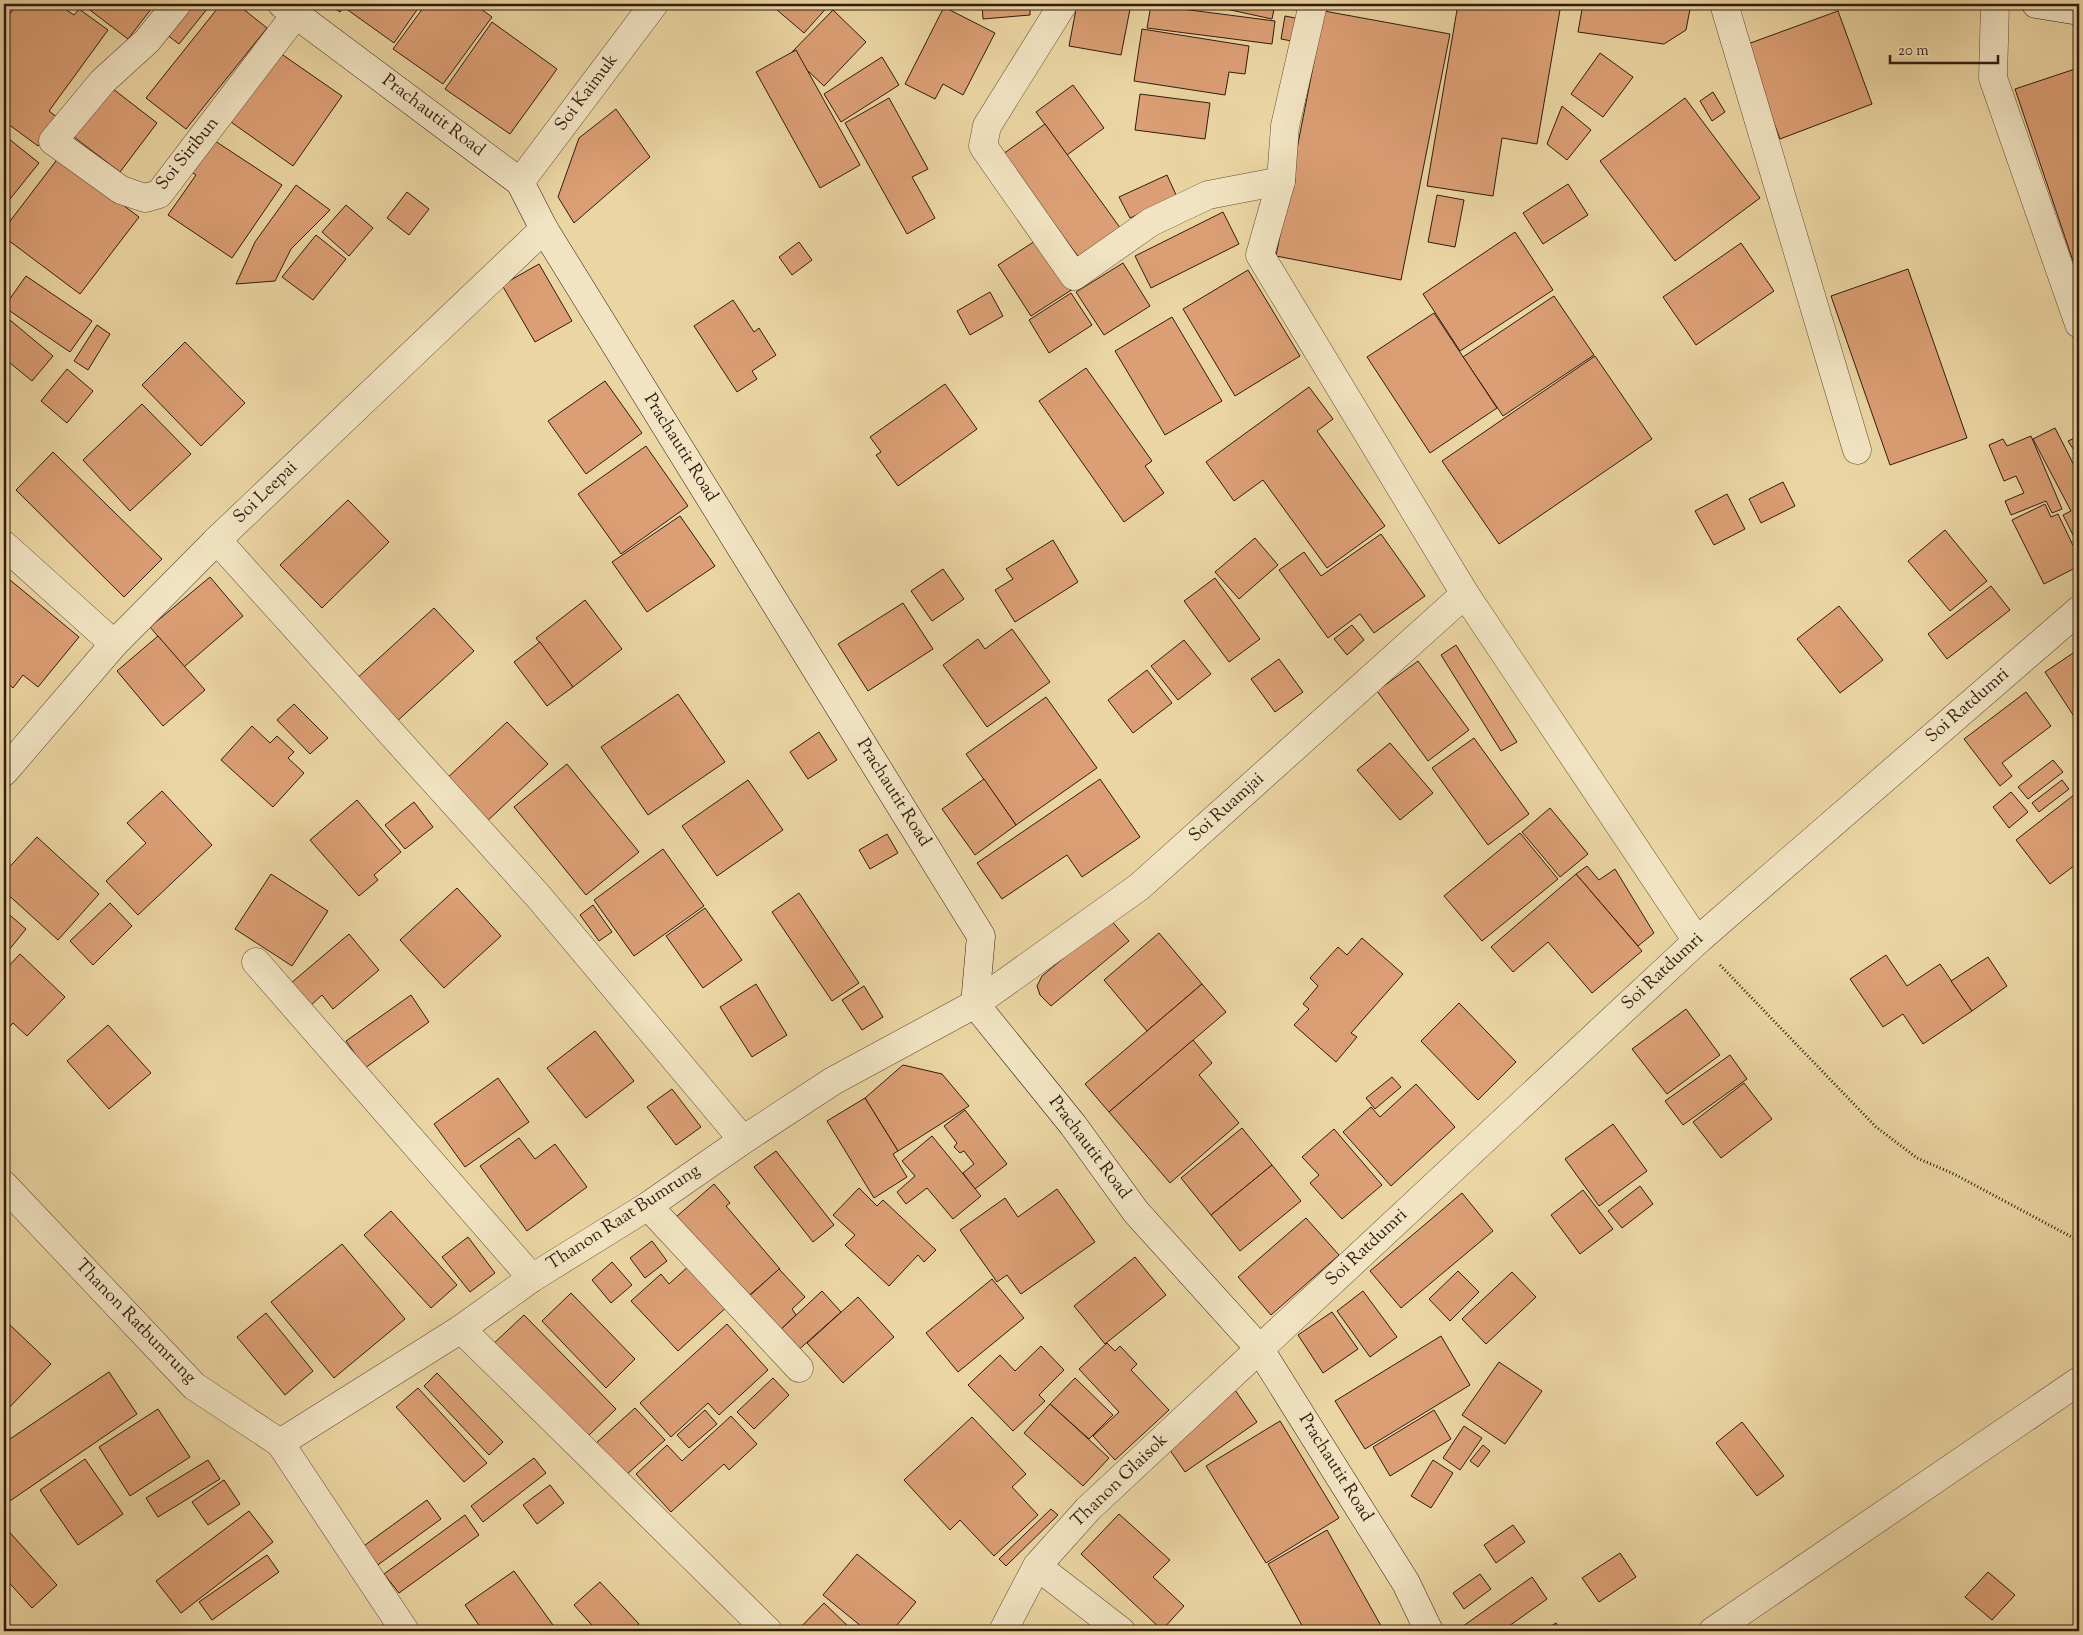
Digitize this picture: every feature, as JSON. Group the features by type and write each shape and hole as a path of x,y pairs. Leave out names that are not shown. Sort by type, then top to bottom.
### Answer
{"street":[{"name":"Soi Siribun","path":"177,4 147,41 103,81 53,141 121,190 145,198 159,194 289,9"},
{"name":"Soi Kaimuk","path":"520,182 654,4"},
{"path":"1063,4 987,126 983,146 1074,276 1151,222 1208,195 1281,181"},
{"path":"1313,4 1285,126 1281,181 1260,255 1465,594 1697,941"},
{"path":"1724,4 1857,450"},
{"path":"1996,4 1993,78 2077,308"},
{"path":"2036,4 2079,11"},
{"name":"Prachautit Road","path":"289,9 520,182 544,229 981,936 975,1004 1073,1125 1136,1212 1260,1348 1406,1583 1429,1631"},
{"name":"Soi Leepai","path":"4,772 114,644 217,540 544,229"},
{"path":"217,540 538,896 742,1140"},
{"path":"4,545 114,644"},
{"name":"Soi Ruamjai","path":"975,1004 1139,887 1465,594"},
{"name":"Soi Ratdumri","path":"1260,1348 1697,941 2079,610"},
{"path":"256,962 532,1278"},
{"name":"Thanon Raat Bumrung","path":"280,1443 460,1329 532,1278 648,1206 742,1140 834,1081 975,1004"},
{"name":"Thanon Ratbumrung","path":"4,1185 194,1386 280,1443"},
{"path":"648,1206 799,1368"},
{"path":"460,1329 768,1631"},
{"name":"Thanon Glaisok","path":"1003,1631 1037,1566 1088,1509 1260,1348"},
{"path":"1713,1631 2079,1381"},
{"path":"280,1443 405,1631"},
{"path":"1037,1566 1122,1631"}],"path":[{"path":"1697,941 1876,1127 1917,1158 1971,1183 2079,1241"}],"building":[{"path":"17,4 58,4 74,15 79,9 108,30 49,111 58,118 38,146 4,121 4,22"},
{"path":"82,4 155,4 128,39"},
{"path":"184,4 211,4 179,44 162,31"},
{"path":"221,4 237,4 267,28 186,129 146,98"},
{"path":"328,4 346,4 340,12"},
{"path":"349,4 421,4 394,43 345,8"},
{"path":"426,4 474,4 492,17 443,84 393,49"},
{"path":"770,4 830,4 804,33"},
{"path":"982,4 1030,4 1030,15 983,19"},
{"path":"1077,4 1131,4 1121,55 1069,46"},
{"path":"1203,4 1275,4 1272,19"},
{"path":"1458,4 1561,4 1537,144 1502,138 1493,196 1427,186"},
{"path":"1583,4 1691,4 1686,30 1664,44 1578,32"},
{"path":"1151,5 1275,21 1272,44 1147,28"},
{"path":"944,7 995,33 963,95 943,84 935,99 905,84"},
{"path":"833,10 866,42 824,86 790,54"},
{"path":"1324,11 1450,34 1401,280 1276,256"},
{"path":"1838,11 1872,104 1780,139 1745,45"},
{"path":"1285,16 1301,19 1297,42 1281,39"},
{"path":"492,22 557,69 510,134 445,89"},
{"path":"1142,29 1249,46 1245,74 1229,72 1225,95 1134,81"},
{"path":"796,50 860,165 820,188 756,72"},
{"path":"280,53 342,96 293,166 231,122"},
{"path":"1600,53 1633,77 1603,117 1571,94"},
{"path":"882,57 899,85 841,122 824,94"},
{"path":"2075,69 2079,81 2079,259 2073,261 2015,89"},
{"path":"108,85 157,123 120,172 70,134"},
{"path":"1073,85 1104,128 1067,155 1036,112"},
{"path":"1713,92 1725,112 1712,121 1700,101"},
{"path":"1140,94 1210,103 1205,139 1135,130"},
{"path":"889,98 928,169 912,177 935,218 907,234 845,123"},
{"path":"1685,98 1760,198 1675,261 1600,161"},
{"path":"1562,106 1591,130 1567,160 1547,144"},
{"path":"616,109 650,157 574,223 558,197 579,138"},
{"path":"1045,124 1121,229 1080,259 1003,154"},
{"path":"4,135 39,163 6,204 4,202"},
{"path":"212,139 282,185 232,258 168,215 196,175 190,171"},
{"path":"59,157 139,217 80,294 4,237 4,229"},
{"path":"1167,175 1177,197 1130,218 1119,197"},
{"path":"1568,184 1588,215 1543,244 1523,213"},
{"path":"296,185 330,210 291,249 275,281 236,284 255,242"},
{"path":"407,192 429,209 409,235 387,218"},
{"path":"1437,195 1464,200 1455,247 1428,242"},
{"path":"346,205 373,228 349,256 322,232"},
{"path":"1223,212 1239,244 1151,288 1135,256"},
{"path":"1515,232 1553,290 1460,351 1423,294"},
{"path":"316,235 346,259 313,300 282,277"},
{"path":"1043,236 1076,287 1031,316 998,265"},
{"path":"799,242 812,260 792,275 779,257"},
{"path":"1741,243 1774,291 1696,345 1663,297"},
{"path":"1123,263 1150,306 1104,335 1076,292"},
{"path":"539,264 572,321 535,342 502,285"},
{"path":"1908,269 1967,438 1890,465 1831,296"},
{"path":"1248,270 1300,356 1235,396 1183,309"},
{"path":"26,276 92,321 70,352 4,307"},
{"path":"990,292 1003,316 970,335 957,311"},
{"path":"1071,293 1092,325 1049,353 1029,320"},
{"path":"1554,296 1594,355 1503,416 1463,357"},
{"path":"733,300 754,332 759,328 776,355 752,371 757,379 737,392 694,326"},
{"path":"1434,313 1497,408 1430,453 1367,357"},
{"path":"4,315 53,356 32,381 4,358"},
{"path":"1172,317 1222,401 1165,435 1115,351"},
{"path":"97,325 110,334 88,370 74,361"},
{"path":"185,342 245,403 201,446 142,385"},
{"path":"1595,356 1652,439 1499,544 1442,461"},
{"path":"1086,368 1152,461 1145,466 1164,493 1124,522 1039,401"},
{"path":"67,369 93,391 67,423 41,401"},
{"path":"605,381 642,433 586,474 548,421"},
{"path":"945,384 977,429 898,486 876,455 881,452 870,437"},
{"path":"1309,387 1333,419 1317,431 1385,526 1327,568 1263,480 1234,501 1206,462"},
{"path":"142,404 191,454 130,511 83,460"},
{"path":"2055,428 2079,475 2079,547 2063,515 2071,511 2033,439"},
{"path":"2031,436 2062,509 2052,513 2046,501 2011,515 2005,501 2024,493 2016,476 2004,481 1989,445 2003,439 2007,446"},
{"path":"2079,436 2079,458 2068,441"},
{"path":"646,446 688,506 621,554 578,494"},
{"path":"53,452 162,559 124,597 16,490"},
{"path":"1783,482 1795,506 1761,523 1749,499"},
{"path":"1727,494 1745,529 1714,545 1695,511"},
{"path":"348,500 389,542 322,608 280,565"},
{"path":"2045,504 2051,517 2058,514 2079,558 2079,566 2044,584 2012,520"},
{"path":"680,516 715,566 647,612 612,562"},
{"path":"1945,530 1987,581 1950,611 1908,561"},
{"path":"1381,534 1425,596 1374,633 1360,614 1328,638 1279,570 1304,552 1321,576"},
{"path":"1255,538 1278,565 1239,599 1215,572"},
{"path":"1053,540 1078,582 1015,622 995,590 1013,579 1006,569"},
{"path":"943,569 964,599 932,621 911,591"},
{"path":"4,575 79,637 38,687 23,675 13,688 4,680"},
{"path":"210,577 243,616 184,667 150,627"},
{"path":"1215,578 1260,639 1229,662 1184,601"},
{"path":"1991,586 2010,610 1947,659 1928,634"},
{"path":"585,600 622,649 573,687 536,638"},
{"path":"903,603 933,649 868,691 838,644"},
{"path":"1839,606 1883,660 1840,693 1797,639"},
{"path":"434,608 474,651 395,723 355,680"},
{"path":"1352,625 1364,640 1347,655 1334,639"},
{"path":"1012,629 1050,682 987,727 943,665 978,639 985,649"},
{"path":"158,636 205,690 163,726 117,671"},
{"path":"1184,640 1211,674 1178,700 1151,666"},
{"path":"540,642 573,687 547,706 514,662"},
{"path":"1456,645 1517,742 1501,751 1441,655"},
{"path":"2079,649 2079,724 2045,672"},
{"path":"1279,659 1303,692 1275,712 1251,679"},
{"path":"1418,661 1469,730 1428,761 1377,691"},
{"path":"1147,670 1172,703 1133,733 1108,700"},
{"path":"2026,692 2051,726 2002,763 2012,776 2000,786 1964,739"},
{"path":"678,694 725,762 648,815 601,747"},
{"path":"1046,697 1097,768 1016,825 966,754"},
{"path":"294,704 328,738 310,754 277,720"},
{"path":"507,722 548,764 484,824 444,781"},
{"path":"252,726 270,743 277,736 294,752 288,758 304,773 273,807 221,760"},
{"path":"819,732 837,760 808,779 790,752"},
{"path":"1474,738 1529,814 1488,845 1432,768"},
{"path":"1390,743 1433,793 1400,820 1357,770"},
{"path":"2053,760 2063,772 2028,799 2018,787"},
{"path":"567,764 639,852 586,895 514,807"},
{"path":"984,779 1016,825 975,855 942,809"},
{"path":"1100,779 1140,837 1082,877 1067,855 1002,899 977,863"},
{"path":"748,780 783,830 717,876 682,826"},
{"path":"2062,780 2069,789 2039,812 2032,803"},
{"path":"162,791 212,845 138,915 106,881 146,843 127,823"},
{"path":"2079,791 2079,862 2050,884 2016,840"},
{"path":"2011,792 2028,812 2009,828 1993,807"},
{"path":"357,800 401,852 374,875 378,880 359,896 310,840"},
{"path":"414,802 433,827 405,849 385,825"},
{"path":"1550,808 1588,854 1560,877 1522,832"},
{"path":"1520,833 1558,879 1482,941 1444,896"},
{"path":"887,834 898,853 870,869 859,850"},
{"path":"37,837 99,894 58,940 4,891 4,873"},
{"path":"663,849 704,906 634,956 594,900"},
{"path":"1587,866 1599,880 1615,869 1654,933 1638,946 1576,874"},
{"path":"271,874 328,911 292,966 235,929"},
{"path":"1576,874 1642,951 1592,993 1548,942 1513,972 1491,947"},
{"path":"457,888 501,936 444,988 400,940"},
{"path":"799,893 859,983 832,1001 772,912"},
{"path":"110,903 132,926 93,965 70,941"},
{"path":"593,905 612,932 599,941 580,915"},
{"path":"705,908 742,960 703,988 666,936"},
{"path":"4,910 26,929 4,956"},
{"path":"1110,919 1129,941 1051,1006 1040,995 1037,986 1042,976"},
{"path":"1159,933 1202,984 1147,1031 1104,980"},
{"path":"349,934 379,970 333,1009 322,995 310,1006 291,983"},
{"path":"1362,938 1403,974 1351,1033 1357,1037 1336,1062 1294,1025 1309,1009 1303,1004 1318,986 1310,978 1338,947 1347,955"},
{"path":"20,954 65,997 27,1036 13,1023 4,1033 4,971"},
{"path":"1886,955 1907,986 1940,964 1972,1011 1923,1044 1903,1014 1883,1027 1850,979"},
{"path":"1988,957 2007,986 1972,1011 1951,981"},
{"path":"756,984 787,1035 752,1057 720,1007"},
{"path":"1202,984 1226,1012 1109,1112 1085,1084"},
{"path":"864,986 883,1017 862,1030 842,1000"},
{"path":"411,995 429,1022 365,1068 346,1041"},
{"path":"1459,1003 1516,1062 1478,1100 1421,1041"},
{"path":"1686,1009 1720,1055 1667,1094 1632,1049"},
{"path":"108,1025 151,1073 109,1109 67,1061"},
{"path":"595,1031 634,1081 586,1118 547,1068"},
{"path":"1193,1040 1212,1063 1199,1075 1239,1123 1170,1183 1109,1112"},
{"path":"1730,1055 1747,1079 1683,1125 1665,1101"},
{"path":"903,1065 942,1074 969,1106 898,1151 865,1098"},
{"path":"1392,1077 1401,1087 1375,1109 1366,1098"},
{"path":"498,1078 529,1122 465,1167 434,1124"},
{"path":"1744,1083 1772,1119 1721,1158 1693,1122"},
{"path":"1416,1084 1455,1127 1391,1186 1343,1132 1371,1107 1380,1117"},
{"path":"672,1089 701,1127 676,1145 647,1107"},
{"path":"865,1098 898,1151 893,1154 907,1177 874,1198 827,1121"},
{"path":"965,1110 1007,1164 975,1189 963,1173 974,1164 964,1151 960,1153 954,1147 957,1143 944,1126"},
{"path":"1613,1124 1647,1171 1599,1206 1565,1159"},
{"path":"1242,1128 1272,1165 1211,1215 1181,1178"},
{"path":"1334,1129 1382,1185 1342,1219 1310,1183 1319,1175 1302,1157"},
{"path":"932,1136 981,1196 953,1219 927,1188 906,1204 897,1192 915,1176 902,1161"},
{"path":"519,1138 535,1159 555,1144 587,1187 527,1231 480,1166"},
{"path":"776,1151 834,1225 813,1242 754,1167"},
{"path":"1272,1165 1301,1201 1240,1251 1211,1215"},
{"path":"714,1184 730,1203 726,1206 780,1269 746,1298 676,1217"},
{"path":"1640,1186 1653,1204 1622,1228 1608,1211"},
{"path":"859,1188 877,1206 883,1200 936,1250 924,1262 918,1255 889,1286 845,1245 855,1235 833,1215"},
{"path":"1057,1189 1095,1242 1021,1294 1007,1275 997,1282 960,1230 1005,1198 1018,1217"},
{"path":"1583,1190 1613,1229 1580,1254 1551,1215"},
{"path":"1462,1193 1493,1231 1401,1308 1370,1271"},
{"path":"391,1211 457,1285 431,1308 364,1235"},
{"path":"1306,1218 1339,1255 1271,1315 1238,1277"},
{"path":"468,1237 495,1273 470,1292 442,1257"},
{"path":"652,1241 667,1261 645,1278 630,1258"},
{"path":"342,1244 405,1319 334,1378 271,1302"},
{"path":"1135,1257 1166,1295 1105,1344 1074,1306"},
{"path":"612,1262 632,1285 611,1303 592,1280"},
{"path":"691,1264 729,1305 678,1351 631,1301 661,1274 669,1284"},
{"path":"779,1269 805,1297 792,1309 796,1315 777,1333 746,1299"},
{"path":"1458,1271 1479,1292 1450,1321 1429,1299"},
{"path":"1512,1272 1536,1297 1486,1344 1462,1319"},
{"path":"992,1279 1024,1318 958,1372 926,1333"},
{"path":"822,1291 841,1312 795,1353 777,1333"},
{"path":"1363,1291 1397,1337 1370,1357 1337,1311"},
{"path":"571,1293 635,1359 606,1388 542,1321"},
{"path":"858,1297 894,1337 843,1383 807,1343"},
{"path":"1332,1312 1358,1349 1323,1373 1298,1335"},
{"path":"266,1313 313,1371 285,1395 237,1337"},
{"path":"524,1315 616,1409 583,1441 491,1346"},
{"path":"727,1324 768,1370 719,1415 708,1403 671,1437 640,1403"},
{"path":"10,1325 51,1364 4,1413 4,1332"},
{"path":"1441,1336 1470,1385 1365,1449 1335,1401"},
{"path":"1107,1343 1115,1351 1120,1346 1137,1364 1131,1370 1169,1410 1115,1460 1093,1436 1119,1412 1079,1369"},
{"path":"1041,1346 1064,1370 1039,1395 1045,1401 1013,1431 968,1385 1000,1355 1015,1371"},
{"path":"1499,1362 1542,1391 1505,1444 1462,1415"},
{"path":"109,1372 137,1414 4,1505 4,1443"},
{"path":"437,1373 503,1442 489,1455 424,1386"},
{"path":"773,1378 789,1395 754,1429 737,1412"},
{"path":"1075,1378 1113,1415 1089,1439 1050,1404"},
{"path":"418,1388 487,1463 464,1482 396,1407"},
{"path":"1235,1390 1257,1422 1185,1472 1163,1440"},
{"path":"1050,1404 1109,1458 1083,1486 1024,1433"},
{"path":"635,1408 665,1440 626,1475 596,1443"},
{"path":"158,1409 190,1457 130,1496 99,1447"},
{"path":"705,1410 717,1424 689,1448 677,1435"},
{"path":"1434,1410 1451,1439 1390,1476 1373,1447"},
{"path":"731,1416 757,1444 729,1470 724,1464 671,1512 636,1474 667,1445 682,1461"},
{"path":"972,1417 1026,1474 1012,1487 1038,1515 994,1556 960,1520 950,1530 904,1480"},
{"path":"1280,1421 1339,1518 1266,1563 1206,1466"},
{"path":"1742,1422 1784,1476 1757,1496 1716,1443"},
{"path":"1464,1426 1482,1438 1460,1470 1443,1458"},
{"path":"1483,1445 1490,1451 1478,1467 1470,1461"},
{"path":"534,1458 546,1473 483,1522 471,1506"},
{"path":"85,1459 123,1514 78,1545 40,1490"},
{"path":"208,1460 220,1479 158,1517 146,1498"},
{"path":"1433,1460 1453,1473 1431,1508 1411,1496"},
{"path":"224,1480 240,1504 208,1525 192,1502"},
{"path":"550,1485 564,1503 537,1524 523,1505"},
{"path":"427,1500 441,1519 375,1567 361,1548"},
{"path":"1051,1509 1058,1515 1006,1566 999,1559"},
{"path":"249,1511 273,1542 181,1613 156,1581"},
{"path":"1119,1514 1170,1560 1153,1577 1184,1606 1162,1630 1081,1554"},
{"path":"465,1515 479,1535 399,1593 384,1574"},
{"path":"1513,1525 1525,1542 1496,1563 1484,1545"},
{"path":"4,1526 57,1585 32,1608 4,1577"},
{"path":"1327,1530 1384,1631 1305,1631 1268,1564"},
{"path":"1620,1553 1636,1577 1599,1602 1582,1578"},
{"path":"857,1554 916,1602 892,1631 867,1631 823,1595"},
{"path":"267,1555 279,1572 212,1620 199,1602"},
{"path":"514,1571 553,1625 543,1631 483,1631 465,1605"},
{"path":"1988,1572 2015,1595 1992,1620 1965,1597"},
{"path":"1480,1574 1491,1589 1464,1609 1453,1593"},
{"path":"1532,1577 1547,1599 1502,1631 1460,1631 1459,1629"},
{"path":"600,1582 639,1624 631,1631 597,1631 574,1605"},
{"path":"824,1603 853,1631 797,1631"},
{"path":"1556,1623 1562,1631 1543,1631"}]}
